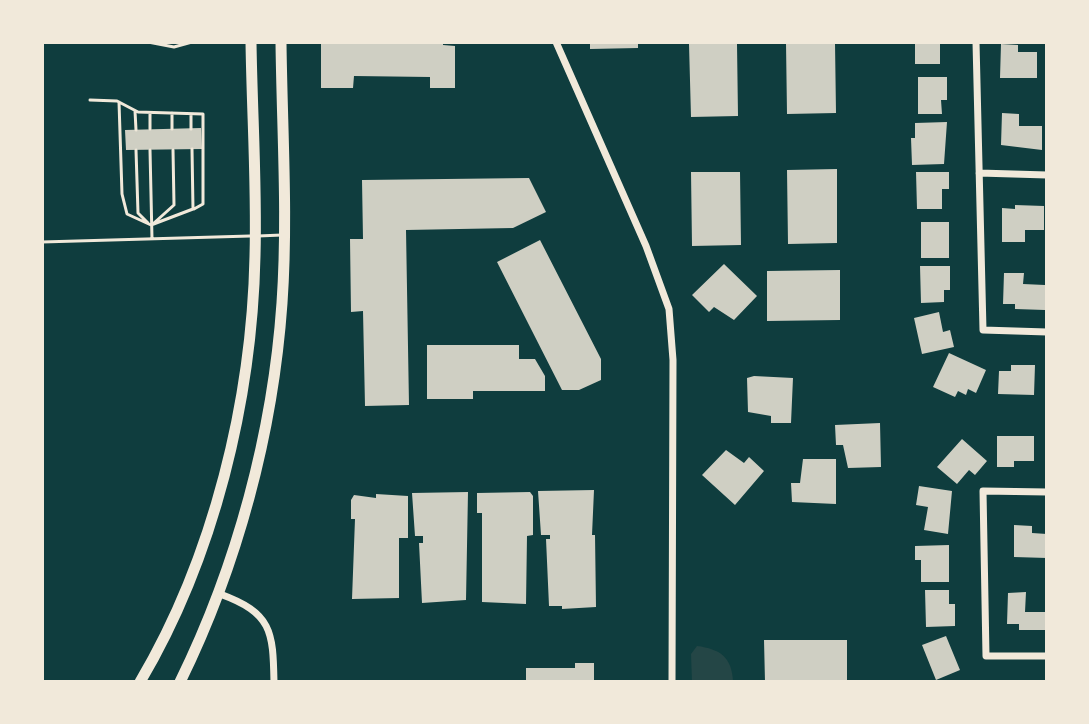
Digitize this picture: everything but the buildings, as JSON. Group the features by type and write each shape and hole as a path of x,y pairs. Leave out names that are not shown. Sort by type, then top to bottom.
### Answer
{"main road":[{"path":"140,682 183,593 212,513 233,433 250,337 255,236 251,42"},
{"path":"180,682 220,594 255,466 272,382 282,306 284,235 281,42"}],"street":[{"path":"556,42 646,246 669,309 673,360 672,682"},
{"path":"976,42 983,330 1047,332"},
{"path":"979,173 1047,175"},
{"path":"1047,492 983,491 986,656 1047,656"},
{"path":"220,594 243,602 269,626 273,641 274,682"}],"lane":[{"path":"148,42 174,47 192,42"},
{"path":"90,100 119,102 135,111 150,113 203,114 203,204 151,225 127,214 122,194 119,102"},
{"path":"135,111 136,130"},
{"path":"150,113 150,129"},
{"path":"172,113 172,129"},
{"path":"191,114 191,129"},
{"path":"192,149 193,209"},
{"path":"136,150 138,213 151,225"},
{"path":"150,150 152,239"},
{"path":"151,225 174,205 173,150"},
{"path":"42,242 284,235"}],"shaded area":[{"path":"697,646 712,649 727,660 733,682 692,682 691,654"}]}
